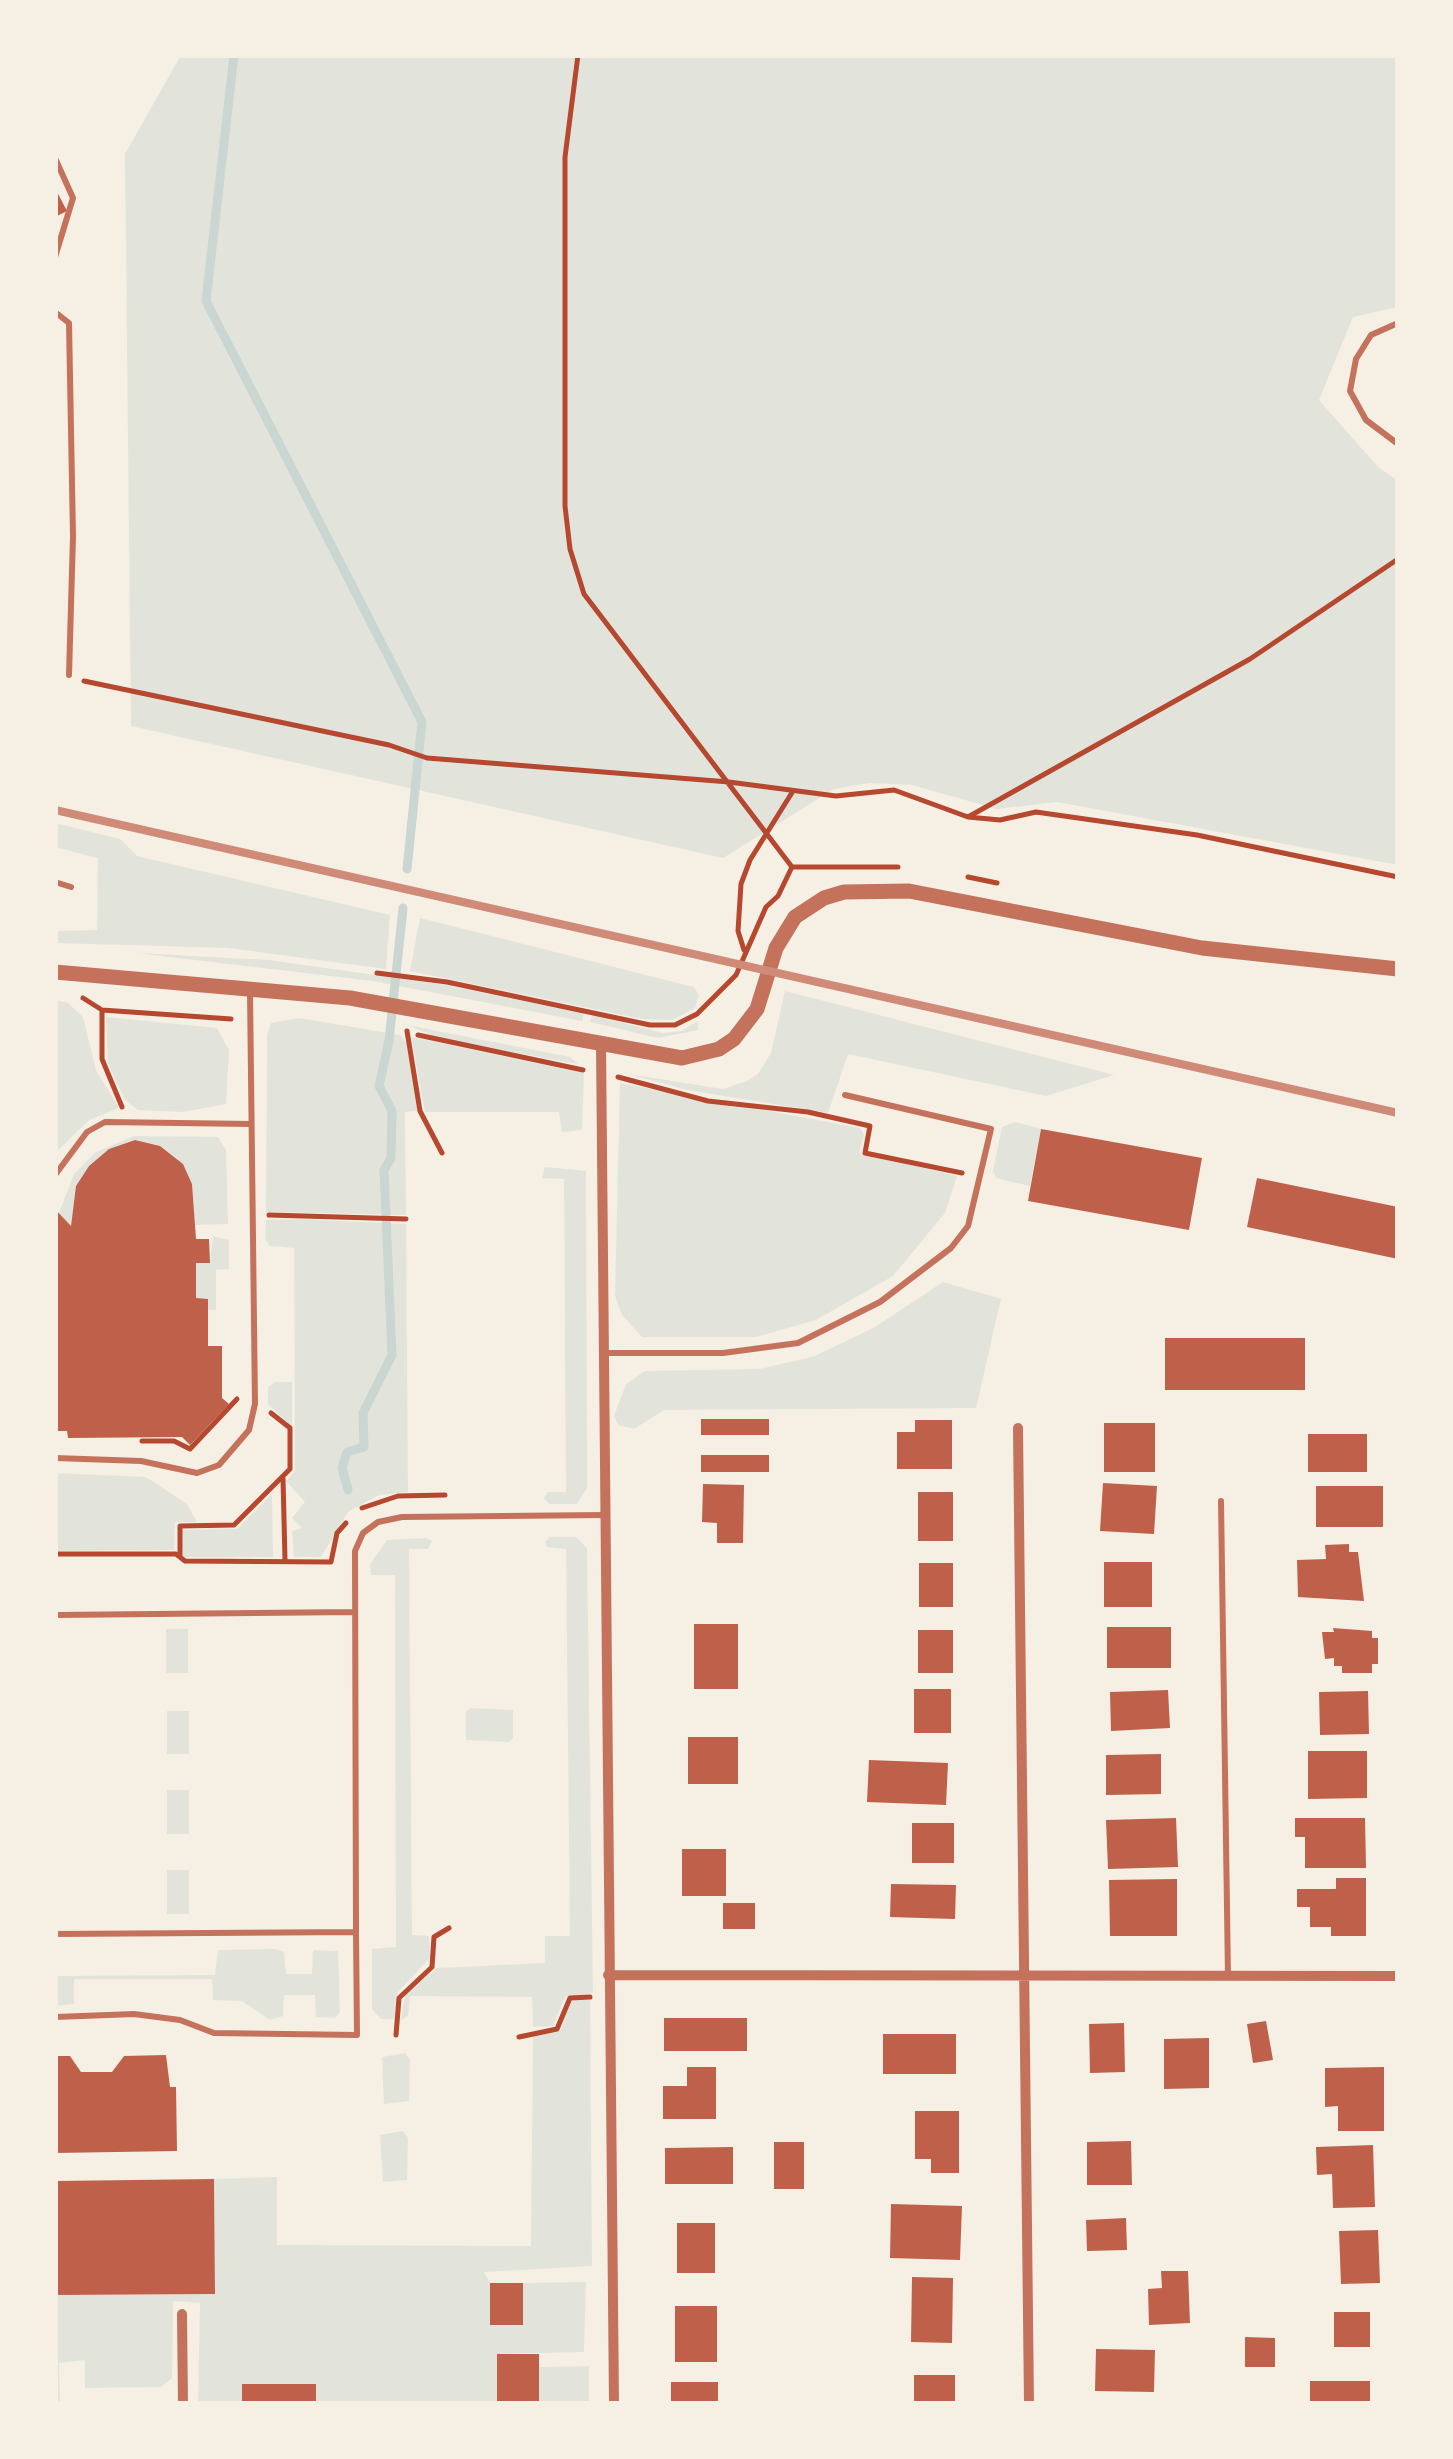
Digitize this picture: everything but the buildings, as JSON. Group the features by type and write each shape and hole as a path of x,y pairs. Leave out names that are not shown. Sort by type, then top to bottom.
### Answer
{"street":[{"path":"55,972 250,986 374,1001 682,1058 719,1049 734,1039 757,1009 776,948 795,917 824,898 866,890 958,899 1202,948 1398,969"},
{"path":"602,1046 614,2404"},
{"path":"1018,1428 1030,2404"},
{"path":"608,1974 1398,1976"},
{"path":"182,2314 183,2404"}],"lane":[{"path":"55,158 73,198 55,257"},
{"path":"55,312 69,324 73,536 69,675"},
{"path":"1398,323 1371,335 1356,360 1350,391 1366,420 1398,444"},
{"path":"55,882 72,887"},
{"path":"55,1458 140,1460 197,1473 219,1466 249,1430 254,1399 250,986"},
{"path":"604,1353 760,1349 798,1343 841,1325 880,1302 951,1248 968,1226 991,1129 844,1094"},
{"path":"55,1175 88,1132 105,1122 251,1124"},
{"path":"1222,1501 1228,1976"},
{"path":"55,2018 134,2014 180,2020 214,2033 357,2034 354,1612 355,1552 363,1533 378,1522 402,1517 604,1515"},
{"path":"55,1615 354,1612"},
{"path":"55,1934 356,1932"}],"path":[{"path":"578,55 565,158 565,506 570,549 584,594 792,867"},
{"path":"968,817 1250,659 1398,559"},
{"path":"69,675 95,685 399,748 427,758 729,782 836,796 894,790 968,817 1000,820 1036,812 1197,835 1398,877"},
{"path":"746,953 737,907 750,860 794,790"},
{"path":"792,867 901,867"},
{"path":"377,972 662,1026 697,1014 736,976 766,907 778,896 792,867"},
{"path":"952,875 1004,884"},
{"path":"77,996 102,1010 230,1016 231,1034"},
{"path":"102,1010 104,1069 129,1122"},
{"path":"399,1028 439,1042 602,1074 708,1101 808,1112 870,1126 865,1153 980,1177"},
{"path":"407,1031 420,1111 442,1153"},
{"path":"252,1214 406,1218"},
{"path":"134,1441 174,1441 190,1449 240,1395"},
{"path":"180,1559 180,1526 234,1525 290,1469 290,1428 254,1399"},
{"path":"284,1476 285,1560"},
{"path":"180,1559 331,1562 338,1533 368,1504 398,1496 445,1495"},
{"path":"55,1554 176,1554 180,1559"},
{"path":"396,2035 401,1993 432,1967 434,1937 450,1928"},
{"path":"519,2037 556,2029 566,2002 573,1996 608,1998"}],"shaded area":[{"path":"181,55 1398,55 1398,307 1353,317 1319,400 1378,467 1398,481 1398,865 1057,802 997,809 912,785 870,783 834,789 723,858 131,726 125,154"},
{"path":"55,823 120,839 137,856 390,915 386,969 228,948 55,943 55,931 97,930 98,858 55,847"},
{"path":"420,918 694,987 699,995 695,1008 672,1020 642,1019 410,971"},
{"path":"136,953 269,960 446,985 584,1014 582,1021 373,981"},
{"path":"785,991 1114,1075 1046,1096 848,1054 828,1113 687,1090 628,1074 723,1089 747,1081 758,1074 771,1053"},
{"path":"55,1000 68,1003 83,1017 96,1070 119,1108 89,1120 55,1153"},
{"path":"592,1015 663,1033 682,1031 698,1021 698,1030 658,1038 590,1022"},
{"path":"106,1017 217,1028 229,1050 226,1104 183,1112 138,1110 125,1100 108,1064"},
{"path":"299,1018 400,1035 406,1043 418,1111 405,1112 406,1215 266,1212 267,1035 271,1023"},
{"path":"407,1025 570,1057 578,1064 444,1040"},
{"path":"411,1037 584,1073 582,1130 562,1132 559,1112 425,1112"},
{"path":"620,1083 860,1128 864,1134 859,1153 957,1176 945,1213 893,1276 816,1320 756,1337 642,1337 622,1315 615,1296"},
{"path":"1015,1122 1041,1129 1030,1186 996,1178 993,1171 1002,1127"},
{"path":"134,1136 218,1137 226,1150 228,1224 195,1225 192,1184 183,1164 160,1146 135,1140 109,1149 89,1166 76,1186 71,1226 59,1213 74,1174 96,1152"},
{"path":"545,1167 586,1171 587,1488 577,1504 549,1504 544,1498 548,1492 566,1492 564,1179 542,1178"},
{"path":"266,1220 406,1224 408,1492 379,1495 348,1512 321,1557 294,1557 292,1531 302,1528 292,1518 305,1502 286,1481 295,1471 294,1248 270,1246 265,1239"},
{"path":"213,1236 229,1240 229,1269 216,1270 216,1310 208,1310 196,1298 196,1263 210,1263"},
{"path":"943,1282 1001,1299 976,1408 664,1410 634,1429 618,1425 614,1416 626,1384 645,1371 760,1369 815,1356 875,1327"},
{"path":"275,1382 292,1382 292,1427 268,1404 268,1387"},
{"path":"55,1473 146,1477 187,1504 197,1522 175,1522 174,1550 55,1551"},
{"path":"272,1494 273,1557 183,1557 182,1530 237,1529"},
{"path":"550,1537 576,1537 587,1548 593,1993 565,1997 553,2026 533,2027 532,1997 410,1996 408,2016 401,2020 405,1994 437,1968 545,1963 545,1936 570,1936 566,1549 547,1547 545,1542"},
{"path":"387,1540 432,1541 428,1549 409,1549 412,1935 429,1936 430,1958 397,1993 394,2019 381,2019 372,2009 372,1949 396,1947 395,1575 371,1575 370,1564"},
{"path":"166,1629 188,1629 188,1673 166,1673"},
{"path":"470,1708 513,1710 513,1738 509,1742 466,1740 466,1712"},
{"path":"167,1711 189,1711 189,1754 167,1754"},
{"path":"167,1790 189,1790 189,1834 167,1834"},
{"path":"167,1870 189,1870 189,1914 167,1914"},
{"path":"218,1950 284,1952 286,1974 312,1974 313,1950 338,1951 340,2012 335,2018 316,2017 315,1995 284,1995 283,2016 270,2020 242,2001 213,2000 212,1979 74,1979 74,2004 55,2006 55,1976 215,1975"},
{"path":"590,1999 592,2266 484,2272 490,2283 491,2325 523,2325 523,2283 586,2282 584,2352 498,2354 497,2400 539,2401 539,2367 589,2366 589,2404 198,2404 200,2303 173,2301 172,2378 161,2387 85,2388 85,2360 59,2363 60,2402 55,2402 55,2295 215,2294 214,2179 277,2177 277,2245 531,2246 533,2034 561,2030 569,2003"},
{"path":"405,2053 410,2059 409,2101 384,2104 382,2057"},
{"path":"403,2131 408,2138 407,2180 383,2182 380,2135"}],"waterway":[{"path":"234,55 206,301 422,722 407,869"},
{"path":"348,1490 342,1468 347,1452 364,1447 363,1413 392,1355 384,1170 391,1158 392,1111 379,1086 389,1041 403,908"}],"railway":[{"path":"55,810 1398,1113"}]}
